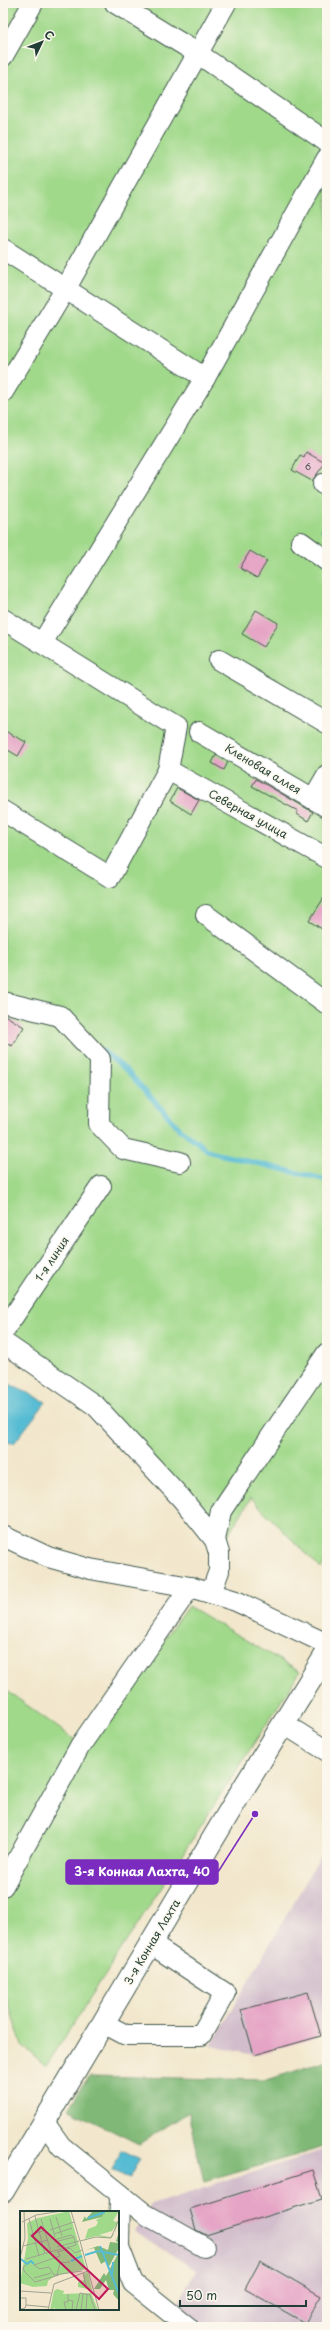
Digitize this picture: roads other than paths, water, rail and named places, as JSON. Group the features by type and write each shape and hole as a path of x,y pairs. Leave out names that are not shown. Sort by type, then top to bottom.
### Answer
{"main road":[{"name":"3-я Конная Лахта","path":"3,2191 327,1653"}],"street":[{"path":"3,56 33,3"},
{"path":"115,3 198,53 327,142"},
{"path":"3,392 66,288 226,3"},
{"path":"42,643 205,378 327,158"},
{"path":"3,249 205,378"},
{"path":"301,542 327,561"},
{"path":"3,619 176,727 168,770 110,877 3,811"},
{"path":"219,660 327,723"},
{"name":"Кленовая аллея","path":"199,732 320,803"},
{"name":"Северная улица","path":"168,770 327,858"},
{"path":"320,803 327,775"},
{"path":"206,915 327,1004"},
{"path":"3,1002 60,1016 100,1059 99,1124 123,1149 180,1162"},
{"name":"1-я линия","path":"3,1332 101,1186"},
{"path":"3,1342 96,1406 182,1499 215,1540 219,1553 219,1571 211,1593"},
{"path":"215,1540 221,1511 327,1353"},
{"path":"3,1536 48,1557 90,1569 190,1587 236,1601 327,1644"},
{"path":"3,1886 80,1746 190,1587"},
{"path":"284,1724 327,1751"},
{"path":"103,2023 126,2035 201,2035 224,1992 151,1944"},
{"path":"44,2122 61,2146 145,2214 204,2247"},
{"path":"120,2194 119,2247 132,2283 188,2327"}],"water":[{"path":"327,519 327,538 321,530"},
{"path":"3,1381 46,1402 14,1443 3,1442"},
{"path":"122,2150 140,2159 129,2179 112,2170"}],"waterway":[{"path":"103,1051 126,1070 180,1129 210,1152 327,1180"}],"place":[{"name":"3-я Конная Лахта, 40","path":"255,1814"}]}
